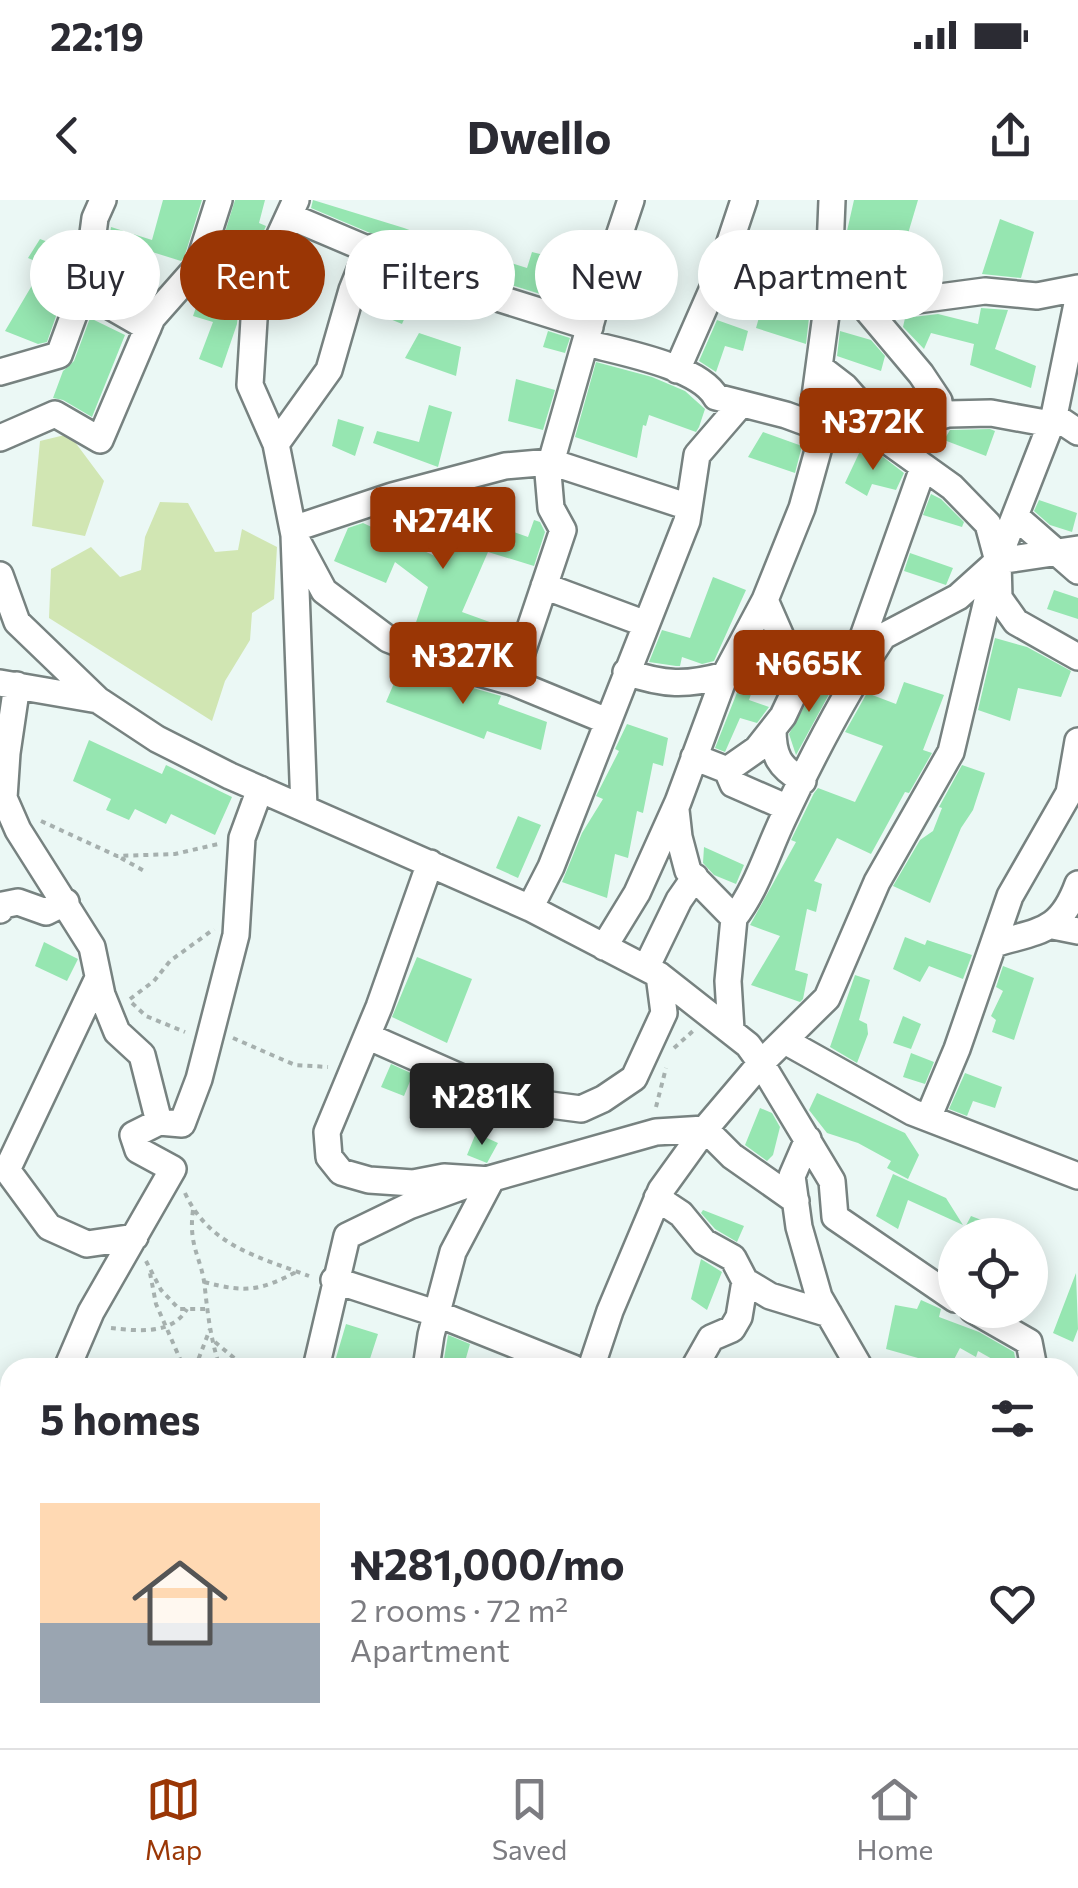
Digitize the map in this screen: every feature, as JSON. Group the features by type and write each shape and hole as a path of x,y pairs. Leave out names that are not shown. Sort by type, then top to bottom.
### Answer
{"street":[{"path":"93,230 102,200"},
{"path":"0,438 54,414 100,440 152,318 198,266 219,200"},
{"path":"512,682 562,530 552,508 548,473 631,200"},
{"path":"678,370 720,272 744,200"},
{"path":"831,230 832,200"},
{"path":"304,808 294,535 276,444 250,385 256,287 292,208 345,236"},
{"path":"943,297 985,291 1038,296 1078,288"},
{"path":"594,1358 610,1310 658,1198 705,1129 761,1063 827,998 877,882 952,752 998,560 1053,420 1078,299"},
{"path":"515,308 678,370 710,385 716,397 824,429 882,433 939,417 990,413 1053,420 1078,432"},
{"path":"276,444 329,370 345,314"},
{"path":"0,372 59,355 71,320"},
{"path":"134,320 148,328"},
{"path":"604,947 637,893 676,808 725,675 765,600 802,508 824,429 814,404 824,320"},
{"path":"876,320 922,374 939,401 939,417"},
{"path":"820,367 845,387 882,433 952,487 988,524 998,560 998,598 1016,622 1078,657"},
{"path":"530,908 551,867 688,520 697,455 741,404"},
{"path":"294,535 302,526 392,496 505,466 551,462 689,508"},
{"path":"859,648 923,468"},
{"path":"1015,516 1067,552 1078,571"},
{"path":"294,535 324,591 388,640 464,669 512,682 607,720"},
{"path":"727,770 757,749 783,716 810,668 836,661 958,597 998,560 1067,552"},
{"path":"0,575 17,622 98,700 157,738 260,789 530,908 653,972 730,1030 761,1063 832,1181 835,1217 938,1288"},
{"path":"544,586 646,624"},
{"path":"765,600 800,680"},
{"path":"730,1030 728,981 734,918 744,905 788,808 856,678 885,634"},
{"path":"626,672 659,683 698,682 725,675"},
{"path":"98,700 9,684 4,798 18,830 92,947 98,978 119,1007 118,1032 142,1055 160,1122"},
{"path":"773,728 774,754 784,770 803,782"},
{"path":"928,1118 1010,896 1073,798 1078,741"},
{"path":"694,757 727,770 733,784 788,808"},
{"path":"71,1358 85,1323 173,1169 138,1150 133,1135 160,1122 182,1124 199,1078 236,935 242,838 260,789"},
{"path":"676,808 678,837 688,870 734,918"},
{"path":"430,864 327,1132 329,1156 341,1172 369,1180 413,1184 444,1177 491,1180"},
{"path":"367,1036 512,1100 581,1109 603,1099 634,1078 660,1024 664,1013 653,972 679,900 695,877"},
{"path":"994,944 1066,929 1078,884"},
{"path":"0,910 18,902 46,912 66,902"},
{"path":"98,978 7,1170 49,1226 87,1244 138,1232"},
{"path":"785,1041 928,1118 1078,1176"},
{"path":"318,1358 347,1236 409,1206 491,1180 646,1135 705,1129"},
{"path":"705,1129 732,1156 796,1201"},
{"path":"808,1139 792,1176 796,1201 818,1297 854,1358"},
{"path":"428,1358 453,1252 491,1180"},
{"path":"658,1198 681,1214 704,1242 732,1258 745,1282 770,1296 829,1314"},
{"path":"334,1280 438,1314 548,1358"},
{"path":"700,1358 712,1338 732,1329 739,1317 745,1282"},
{"path":"1004,1328 1029,1342 1032,1358"}],"path":[{"path":"6,806 146,872"},
{"path":"117,856 175,854 242,838"},
{"path":"119,1007 154,981 170,961 238,911"},
{"path":"119,1007 182,1032 224,1034 295,1066 353,1068"},
{"path":"646,1135 665,1078 667,1046 660,1024"},
{"path":"173,1169 192,1210 216,1236 298,1271 334,1280"},
{"path":"192,1210 190,1234 204,1282 204,1309 217,1358"},
{"path":"138,1232 156,1304 180,1358"},
{"path":"149,1269 160,1290 179,1308 204,1309"},
{"path":"204,1282 240,1291 269,1286 298,1271"},
{"path":"85,1323 142,1332 180,1321 187,1309"},
{"path":"199,1358 210,1329"},
{"path":"212,1340 234,1358"}],"green space":[{"path":"69,434 104,481 85,536 32,526 40,441"},
{"path":"160,502 188,503 215,552 238,550 242,529 277,547 274,599 252,613 250,640 225,681 212,721 49,618 51,569 91,547 120,577 141,570 145,537"}],"building":[{"path":"163,200 202,200 193,230 180,230 180,261 160,254 160,230 155,230"},
{"path":"235,200 265,200 259,223 266,226 264,230 226,230"},
{"path":"313,200 409,230 363,230 311,208"},
{"path":"854,200 918,200 909,230 847,230"},
{"path":"1000,219 1034,232 1021,278 982,274"},
{"path":"532,252 535,253 535,292 515,286 515,264 527,268"},
{"path":"30,289 30,320 55,320 47,342 38,344 5,331"},
{"path":"981,308 1008,310 995,349 1036,366 1031,388 970,365 974,344 931,333 924,349 903,327 905,320 943,320 943,315 978,324"},
{"path":"89,320 125,335 92,417 53,398 63,371 74,361"},
{"path":"206,320 237,320 222,368 199,359 213,322"},
{"path":"717,320 748,331 743,351 725,346 716,372 699,361"},
{"path":"758,320 809,320 806,344 756,328"},
{"path":"548,331 570,338 565,353 543,347"},
{"path":"840,331 871,340 885,356 881,371 837,356"},
{"path":"419,333 461,347 456,376 405,358"},
{"path":"596,362 652,377 685,391 705,409 696,432 649,415 646,426 643,425 637,458 575,437"},
{"path":"516,379 555,390 543,430 508,421"},
{"path":"429,405 452,412 438,467 373,443 377,431 419,442"},
{"path":"338,419 364,427 355,456 332,446"},
{"path":"950,430 995,431 986,456 944,440"},
{"path":"763,432 802,446 795,473 748,457"},
{"path":"861,449 874,450 904,473 896,490 872,484 867,496 845,483"},
{"path":"931,494 964,522 962,527 923,515"},
{"path":"1039,500 1077,513 1072,532 1050,525 1034,511"},
{"path":"450,510 528,537 534,520 540,522 545,532 534,566 488,552 462,612 498,625 486,658 413,631 428,587 395,562 386,583 334,561 348,528 363,523 435,556"},
{"path":"910,553 953,568 946,585 904,571"},
{"path":"713,577 746,590 714,661 702,664 682,657 680,666 649,662 662,630 690,638"},
{"path":"1054,590 1078,598 1078,619 1047,609"},
{"path":"995,638 1027,647 1071,671 1061,697 1018,688 1010,721 978,710"},
{"path":"403,662 501,696 498,704 547,722 541,750 487,731 484,739 386,702"},
{"path":"746,670 758,674 749,700 769,707 757,723 740,718 725,752 715,748"},
{"path":"825,681 834,685 796,755 789,734 814,689"},
{"path":"904,682 944,695 923,750 932,753 871,854 837,838 814,881 822,884 816,912 807,909 795,970 808,974 803,999 800,1002 751,985 780,936 750,925 796,842 791,840 814,793 818,788 855,802 883,746 845,732 867,693 896,704"},
{"path":"627,724 668,738 663,766 653,763 643,813 637,811 628,858 615,854 607,898 562,882 582,833 603,799 596,796 619,751 615,749"},
{"path":"89,740 162,774 166,765 232,797 215,835 171,814 166,824 135,809 129,820 106,810 111,799 73,781"},
{"path":"962,765 985,773 973,810 961,828 930,903 893,886 920,840 933,831 942,808 939,807"},
{"path":"518,816 541,825 518,878 496,868"},
{"path":"704,847 744,865 736,884 714,875 703,863"},
{"path":"905,937 972,955 963,979 929,966 920,982 893,969"},
{"path":"44,942 78,959 67,981 35,966"},
{"path":"417,957 472,979 447,1043 392,1017"},
{"path":"1003,966 1034,978 1014,1040 992,1032 996,1020 991,1016 1003,991 996,987"},
{"path":"855,975 870,980 859,1020 867,1024 868,1034 857,1063 830,1047"},
{"path":"903,1016 921,1024 911,1049 893,1043"},
{"path":"911,1053 934,1062 925,1084 903,1077"},
{"path":"391,1064 413,1074 404,1096 381,1087"},
{"path":"965,1073 1002,1087 995,1108 973,1101 967,1116 949,1109"},
{"path":"817,1093 905,1133 919,1155 908,1179 887,1168 891,1161 858,1143 827,1133 809,1110"},
{"path":"760,1108 772,1113 780,1127 773,1155 767,1161 745,1145"},
{"path":"476,1133 498,1143 487,1163 467,1155"},
{"path":"893,1174 946,1198 959,1218 948,1218 908,1200 898,1229 876,1216"},
{"path":"703,1210 744,1226 737,1242 715,1229 701,1213"},
{"path":"701,1259 722,1272 707,1310 691,1299"},
{"path":"1076,1273 1078,1329 1073,1342 1053,1333"},
{"path":"921,1300 938,1308 938,1328 979,1332 1014,1352 1015,1358 990,1358 978,1351 976,1357 960,1348 955,1358 918,1358 886,1349 895,1305 917,1309"},
{"path":"346,1324 378,1334 370,1358 336,1358"},
{"path":"448,1335 470,1344 466,1358 444,1358"}]}
